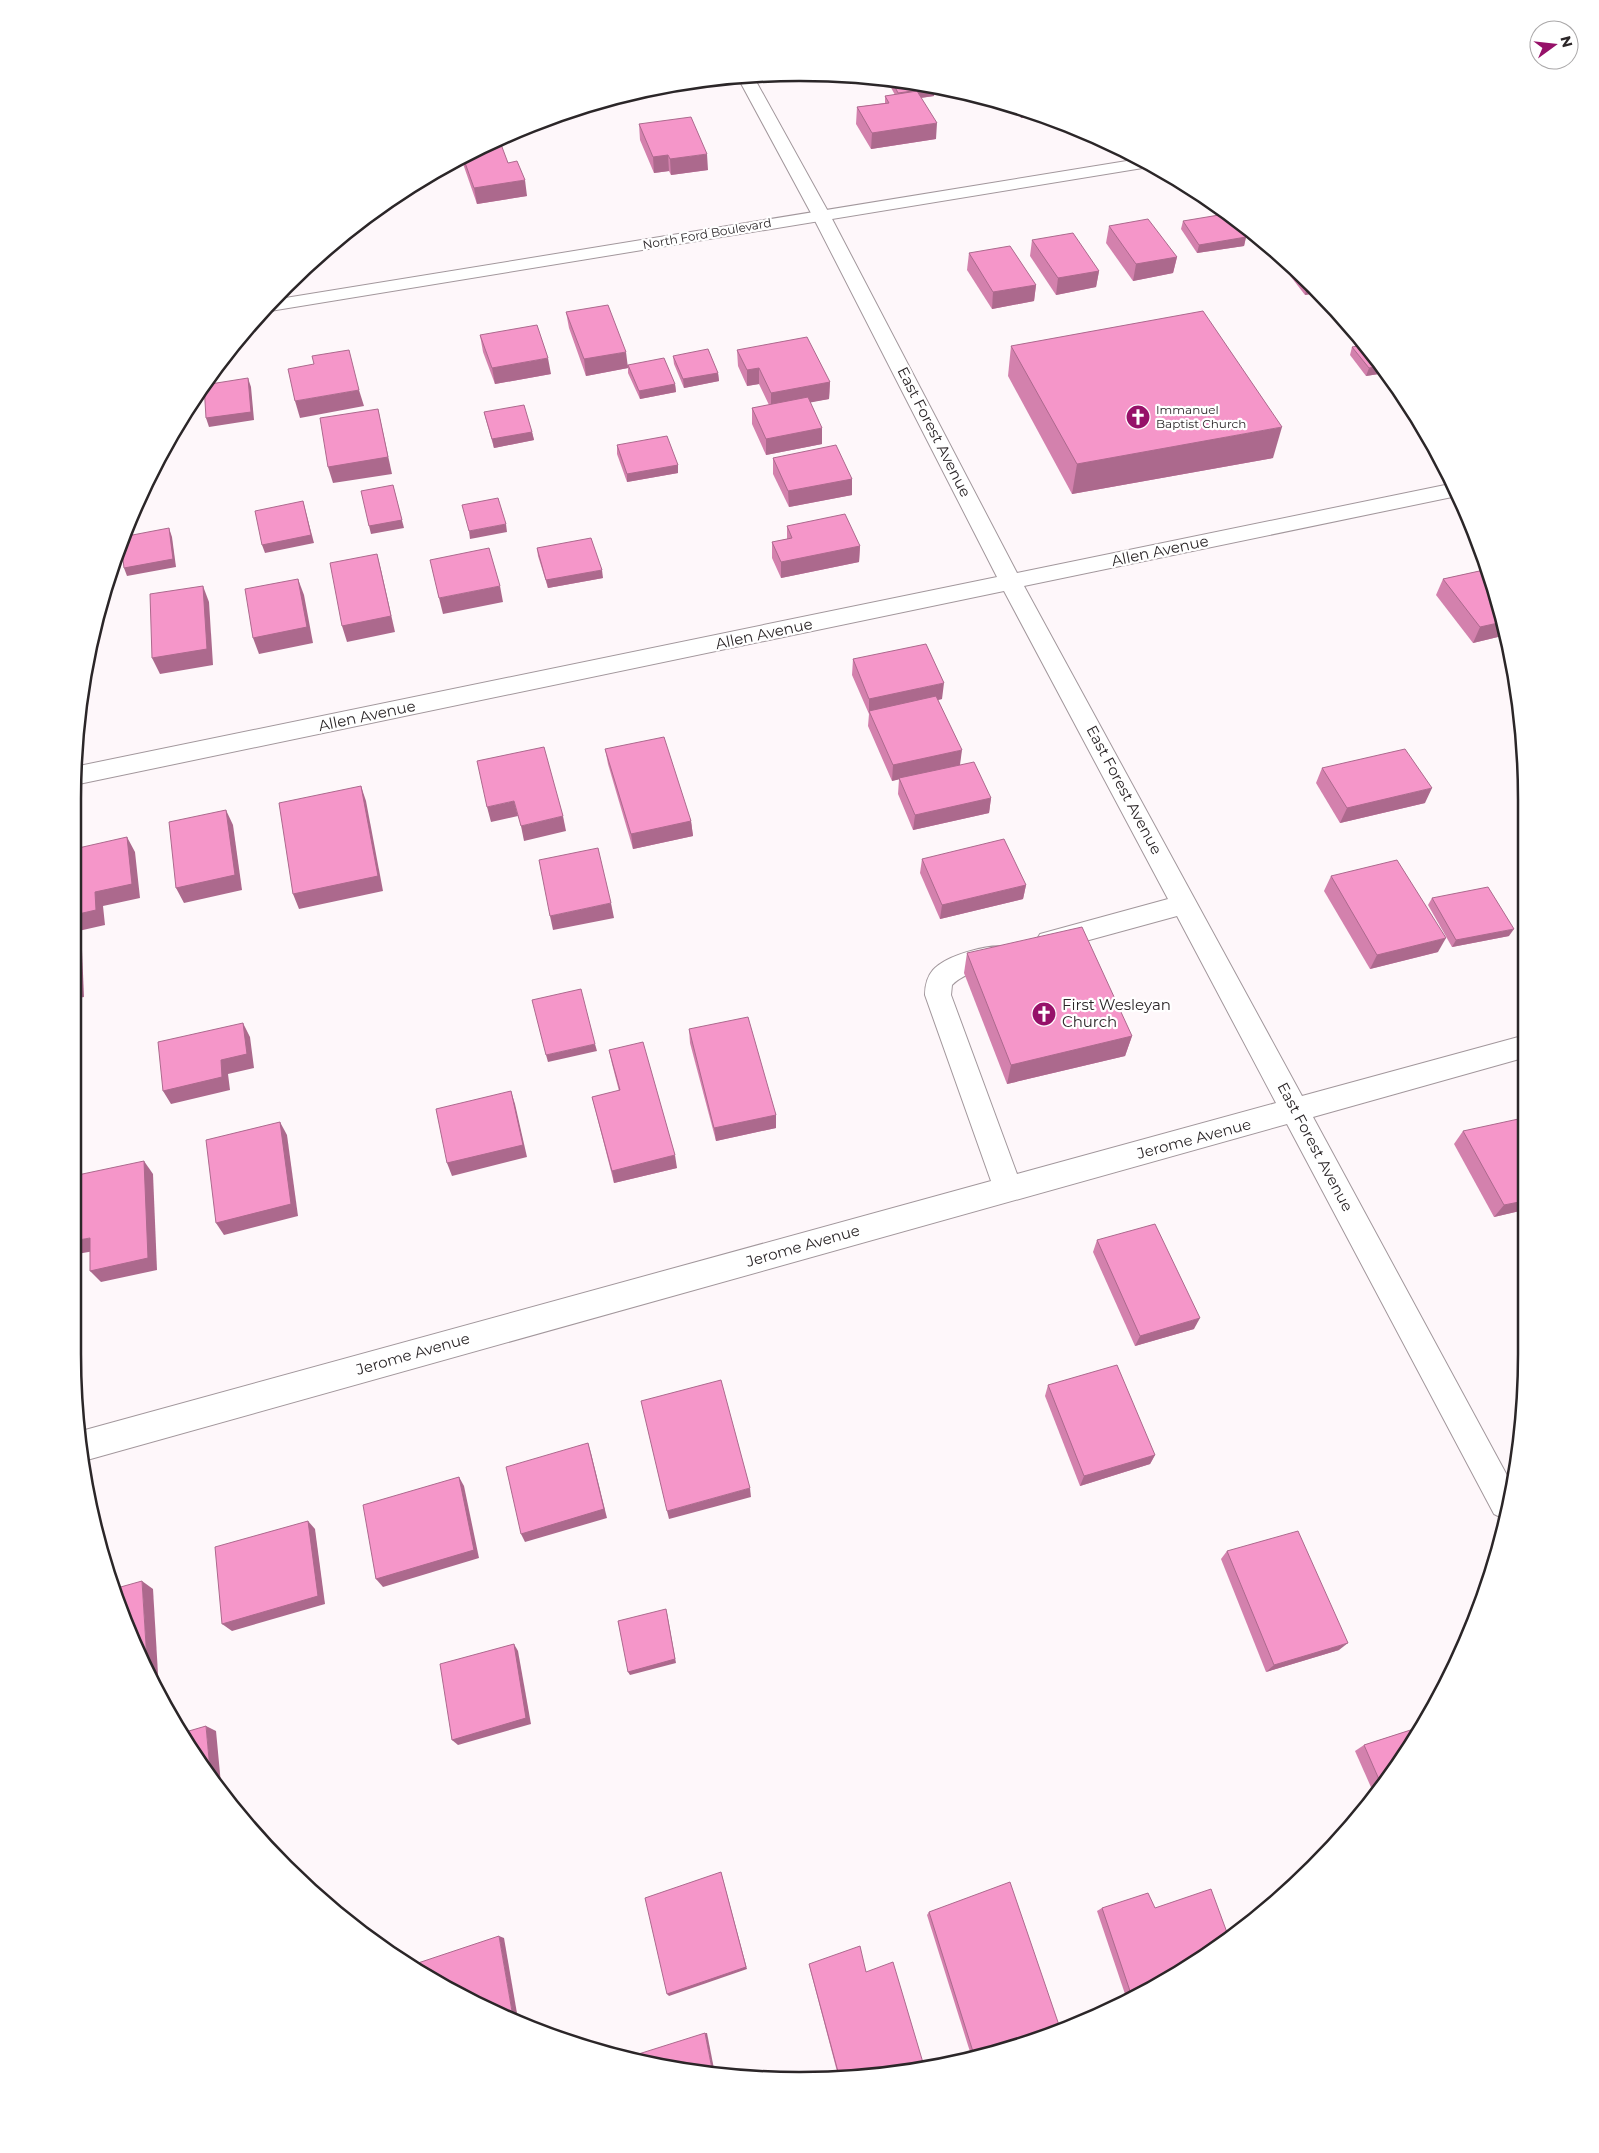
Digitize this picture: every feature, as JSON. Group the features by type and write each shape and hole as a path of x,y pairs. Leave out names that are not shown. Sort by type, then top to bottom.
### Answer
{"street":[{"name":"East Forest Avenue","path":"750,83 821,215 1011,582 1503,1499"},
{"name":"North Ford Boulevard","path":"279,305 1136,165"},
{"name":"Allen Avenue","path":"82,774 1448,491"},
{"path":"1008,1189 938,995 939,982 948,972 960,966 1185,904"},
{"name":"Jerome Avenue","path":"87,1445 1518,1048"}],"building":[{"path":"895,87 915,91 898,93"},
{"path":"917,91 937,123 872,133 857,107 889,103 885,96"},
{"path":"691,117 707,154 670,159 668,155 653,157 639,124"},
{"path":"502,146 508,163 517,161 525,180 474,188 465,164"},
{"path":"1217,215 1246,237 1199,245 1183,221"},
{"path":"1148,219 1177,257 1136,264 1109,226"},
{"path":"1073,233 1099,271 1058,278 1032,240"},
{"path":"1010,246 1036,285 993,292 969,253"},
{"path":"608,305 626,352 584,359 566,312"},
{"name":"Immanuel Baptist Church","path":"1203,311 1282,427 1077,464 1011,346"},
{"path":"537,325 548,358 492,368 480,335"},
{"path":"807,337 830,382 771,393 759,368 747,370 737,350"},
{"path":"1356,346 1373,367 1369,368 1352,347"},
{"path":"708,349 718,373 683,379 673,356"},
{"path":"349,350 359,390 295,401 288,369 314,364 312,356"},
{"path":"664,358 675,384 639,391 628,365"},
{"path":"248,378 251,412 206,418 205,396 214,383"},
{"path":"808,397 822,428 766,439 752,408"},
{"path":"524,405 532,432 492,439 484,412"},
{"path":"378,409 388,457 328,467 320,418"},
{"path":"667,436 678,465 627,474 617,445"},
{"path":"836,445 852,479 788,491 773,458"},
{"path":"393,485 402,520 369,526 361,491"},
{"path":"498,498 506,524 469,531 462,505"},
{"path":"303,501 311,535 262,545 255,511"},
{"path":"845,514 860,546 781,562 772,542 792,538 787,526"},
{"path":"169,528 173,559 124,568 123,559 132,535"},
{"path":"591,538 602,570 546,580 537,548"},
{"path":"489,548 500,586 439,598 430,560"},
{"path":"377,554 391,616 342,626 330,563"},
{"path":"1481,571 1495,624 1480,627 1443,579"},
{"path":"298,579 307,627 253,638 245,589"},
{"path":"203,586 207,649 152,658 150,594"},
{"path":"926,644 944,683 869,699 853,659"},
{"path":"936,696 962,750 893,765 869,711"},
{"path":"664,737 691,821 631,834 605,749"},
{"path":"544,747 563,816 521,826 514,801 487,807 477,761"},
{"path":"1405,749 1432,788 1347,808 1322,768"},
{"path":"974,762 991,798 915,815 899,778"},
{"path":"361,786 378,876 293,894 279,803"},
{"path":"226,810 235,875 176,888 169,822"},
{"path":"127,837 132,884 95,892 96,910 81,913 81,847"},
{"path":"1004,839 1026,885 942,905 922,859"},
{"path":"598,848 611,903 550,916 539,860"},
{"path":"1397,860 1446,938 1377,955 1331,876"},
{"path":"1488,887 1514,929 1456,940 1432,898"},
{"name":"First Wesleyan Church","path":"1082,927 1132,1036 1011,1065 967,953"},
{"path":"581,989 595,1044 546,1055 532,1000"},
{"path":"748,1017 776,1115 714,1128 689,1029"},
{"path":"243,1023 247,1054 221,1060 222,1077 163,1091 158,1042"},
{"path":"643,1042 675,1155 612,1171 592,1097 620,1090 609,1050"},
{"path":"511,1091 523,1145 447,1163 436,1109"},
{"path":"1518,1119 1518,1202 1504,1205 1463,1131"},
{"path":"280,1122 291,1204 216,1223 206,1140"},
{"path":"144,1161 148,1258 90,1271 90,1238 81,1240 81,1174"},
{"path":"1155,1224 1200,1318 1140,1336 1097,1240"},
{"path":"1117,1365 1155,1455 1084,1476 1048,1385"},
{"path":"721,1380 750,1488 667,1511 641,1401"},
{"path":"588,1443 604,1509 521,1534 506,1467"},
{"path":"459,1477 474,1550 376,1579 363,1505"},
{"path":"308,1521 318,1596 222,1624 215,1547"},
{"path":"1298,1531 1348,1643 1274,1665 1227,1551"},
{"path":"142,1581 146,1652 136,1628 120,1587"},
{"path":"666,1609 675,1659 628,1672 618,1621"},
{"path":"514,1644 526,1718 452,1740 440,1664"},
{"path":"206,1726 209,1763 202,1753 188,1731"},
{"path":"1412,1730 1378,1778 1364,1745"},
{"path":"721,1872 746,1967 667,1994 645,1898"},
{"path":"1010,1882 1058,2023 1030,2034 972,2050 929,1912"},
{"path":"1211,1889 1226,1931 1199,1951 1130,1991 1102,1908 1148,1893 1155,1908"},
{"path":"499,1936 512,2011 482,1998 419,1963"},
{"path":"860,1946 866,1972 893,1962 923,2061 893,2066 838,2070 809,1964"},
{"path":"705,2033 712,2066 659,2058 640,2053"}],"place":[{"name":"Immanuel Baptist Church","path":"1138,417"},
{"name":"First Wesleyan Church","path":"1044,1014"}]}
